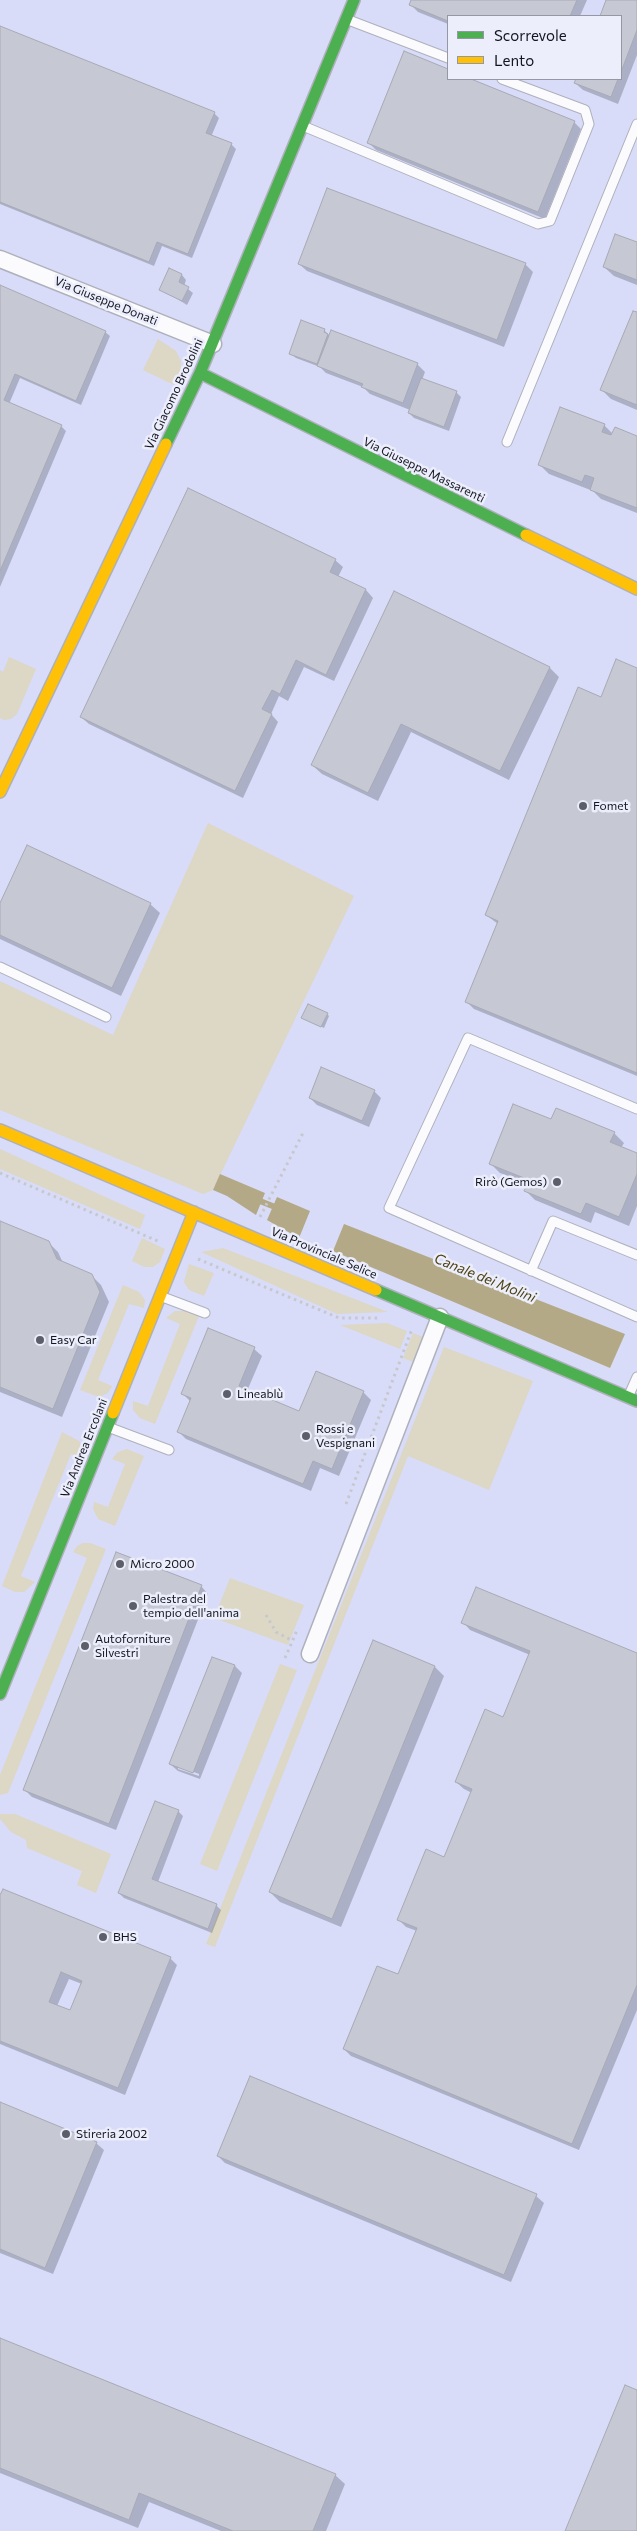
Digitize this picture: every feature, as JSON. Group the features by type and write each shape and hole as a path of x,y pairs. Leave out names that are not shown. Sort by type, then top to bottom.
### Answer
{"street":[{"name":"Via Giacomo Brodolini","path":"0,792 213,344 354,0"},
{"name":"Via Giuseppe Donati","path":"0,259 213,344"},
{"name":"Via Giuseppe Massarenti","path":"200,373 410,480 637,589"},
{"name":"Via Provinciale Selice","path":"0,1130 632,1399"},
{"name":"Via Andrea Ercolani","path":"0,1694 194,1212"},
{"path":"310,1654 440,1317"}],"lane":[{"path":"346,19 447,58"},
{"path":"302,126 538,224 550,221 589,124 585,110 505,80"},
{"path":"507,442 637,124"},
{"path":"0,967 106,1017"},
{"path":"637,1109 468,1038 389,1208 637,1317"},
{"path":"531,1271 553,1221 637,1255"},
{"path":"160,1296 205,1313"},
{"path":"632,1399 637,1377"},
{"path":"108,1426 169,1450"}],"path":[{"path":"260,1219 303,1133"},
{"path":"0,1173 339,1318 385,1318"},
{"path":"403,1325 433,1337"},
{"path":"342,1514 412,1329"},
{"path":"266,1615 276,1632 293,1641"},
{"path":"285,1658 300,1624"}],"shaded area":[{"path":"0,0 637,0 637,2531 0,2531"},
{"path":"158,339 176,351 181,361 181,370 174,385 143,370"},
{"path":"9,657 36,669 17,714 11,719 4,720 0,718 0,670 3,672"},
{"path":"208,823 354,896 213,1190 203,1194 0,1110 0,981 113,1035"},
{"path":"0,1149 145,1215 140,1229 0,1169"},
{"path":"220,1174 265,1193 256,1215 227,1196 213,1190"},
{"path":"277,1197 310,1211 299,1238 267,1220"},
{"path":"344,1224 625,1334 610,1368 333,1251"},
{"path":"142,1238 165,1249 160,1262 153,1267 144,1267 132,1261"},
{"path":"223,1248 388,1312 337,1314 201,1252"},
{"path":"189,1264 214,1273 204,1296 189,1290 184,1282"},
{"path":"123,1285 139,1292 145,1300 144,1308 129,1304 98,1380 112,1386 108,1393 99,1397 80,1390"},
{"path":"175,1311 185,1311 199,1316 155,1424 140,1418 133,1410 133,1401 148,1406 180,1324 166,1318"},
{"path":"387,1323 407,1331 400,1349 340,1325"},
{"path":"413,1333 423,1337 413,1362 403,1358"},
{"path":"444,1347 533,1381 489,1490 408,1456 215,1947 206,1944"},
{"path":"62,1432 79,1441 85,1451 84,1458 71,1454 21,1576 35,1582 24,1592 15,1592 2,1586"},
{"path":"127,1449 144,1456 115,1526 98,1519 93,1509 94,1502 108,1507 125,1464 112,1459 118,1452"},
{"path":"83,1543 90,1543 106,1549 8,1793 0,1795 0,1775 87,1558 73,1552 77,1546"},
{"path":"230,1578 304,1605 288,1645 214,1618"},
{"path":"280,1664 297,1670 217,1871 200,1864"},
{"path":"0,1814 15,1814 111,1854 96,1893 77,1885 82,1871 27,1848 26,1840 11,1832 0,1819"}],"building":[{"path":"411,0 577,0 570,15 447,15 447,21 409,5"},
{"path":"606,0 637,0 637,30 622,69 622,15 600,15"},
{"path":"0,26 215,112 206,133 232,143 188,254 157,242 149,262 0,202"},
{"path":"404,51 447,69 447,80 473,80 575,121 538,212 367,143"},
{"path":"576,80 618,80 611,97 574,83"},
{"path":"327,188 526,263 497,340 298,264"},
{"path":"615,234 637,242 637,280 603,267"},
{"path":"169,268 182,274 179,282 189,287 182,301 159,290"},
{"path":"0,285 106,331 76,401 15,374 4,400 62,425 0,571"},
{"path":"633,311 637,312 637,405 600,390"},
{"path":"301,320 325,329 324,332 328,334 317,364 289,354"},
{"path":"331,330 418,363 403,403 361,387 363,384 317,366"},
{"path":"421,378 457,391 444,427 408,413"},
{"path":"560,407 605,424 602,432 611,435 615,427 637,436 637,508 590,490 594,478 585,475 582,482 538,465"},
{"path":"188,488 336,559 330,572 366,589 326,675 296,660 280,694 272,690 262,709 272,714 235,791 80,717"},
{"path":"394,591 550,667 500,771 401,724 368,793 311,765"},
{"name":"Fomet","path":"616,659 637,668 637,1073 465,1002 498,921 485,915 578,687 601,697"},
{"path":"27,845 151,903 112,988 0,935 0,903"},
{"path":"308,1004 328,1013 321,1027 301,1018"},
{"path":"321,1067 375,1090 362,1121 309,1098"},
{"path":"513,1104 551,1119 556,1108 615,1132 610,1142 637,1153 637,1174 619,1217 586,1203 581,1214 524,1191 529,1180 489,1164"},
{"name":"Easy Car","path":"0,1221 49,1241 57,1259 92,1274 100,1292 53,1409 0,1387"},
{"path":"208,1328 255,1347 239,1386 299,1411 316,1371 364,1391 332,1469 313,1461 303,1484 177,1432 191,1398 181,1394"},
{"path":"116,1552 202,1585 109,1824 23,1790"},
{"path":"476,1587 637,1653 637,1985 572,2144 343,2049 377,1966 398,1974 417,1928 397,1920 426,1849 444,1857 472,1789 455,1782 485,1709 503,1717 530,1651 461,1623"},
{"path":"373,1640 435,1666 332,1919 269,1892"},
{"path":"212,1657 235,1665 193,1773 169,1764"},
{"path":"155,1801 179,1810 152,1879 217,1904 208,1929 118,1893"},
{"path":"3,1889 171,1957 118,2088 0,2041 0,1895","holes":["61,1972 82,1981 70,2010 49,2002"]},
{"path":"250,2076 537,2194 504,2275 217,2156"},
{"path":"0,2102 97,2142 45,2268 0,2249"},
{"path":"0,2338 336,2474 313,2531 233,2531 139,2493 129,2520 0,2468"},
{"path":"625,2385 637,2390 637,2531 565,2531"}],"waterway":[{"name":"Canale dei Molini","path":"255,1199 280,1209"}],"traffic: fast":[{"path":"166,444 200,373 354,0"},
{"path":"200,373 526,535"},
{"path":"376,1290 637,1401"},
{"path":"0,1694 113,1413"}],"traffic: slow":[{"path":"0,792 166,444"},
{"path":"526,535 637,589"},
{"path":"0,1130 376,1290"},
{"path":"113,1413 194,1212"}],"place":[{"name":"Fomet","path":"583,806"},
{"name":"Rirò (Gemos)","path":"557,1182"},
{"name":"Easy Car","path":"40,1340"},
{"name":"Lineablù","path":"227,1394"},
{"name":"Rossi e Vespignani","path":"306,1436"},
{"name":"Micro 2000","path":"120,1564"},
{"name":"Palestra del tempio dell'anima","path":"133,1606"},
{"name":"Autoforniture Silvestri","path":"85,1646"},
{"name":"BHS","path":"103,1937"},
{"name":"Stireria 2002","path":"66,2134"}]}
